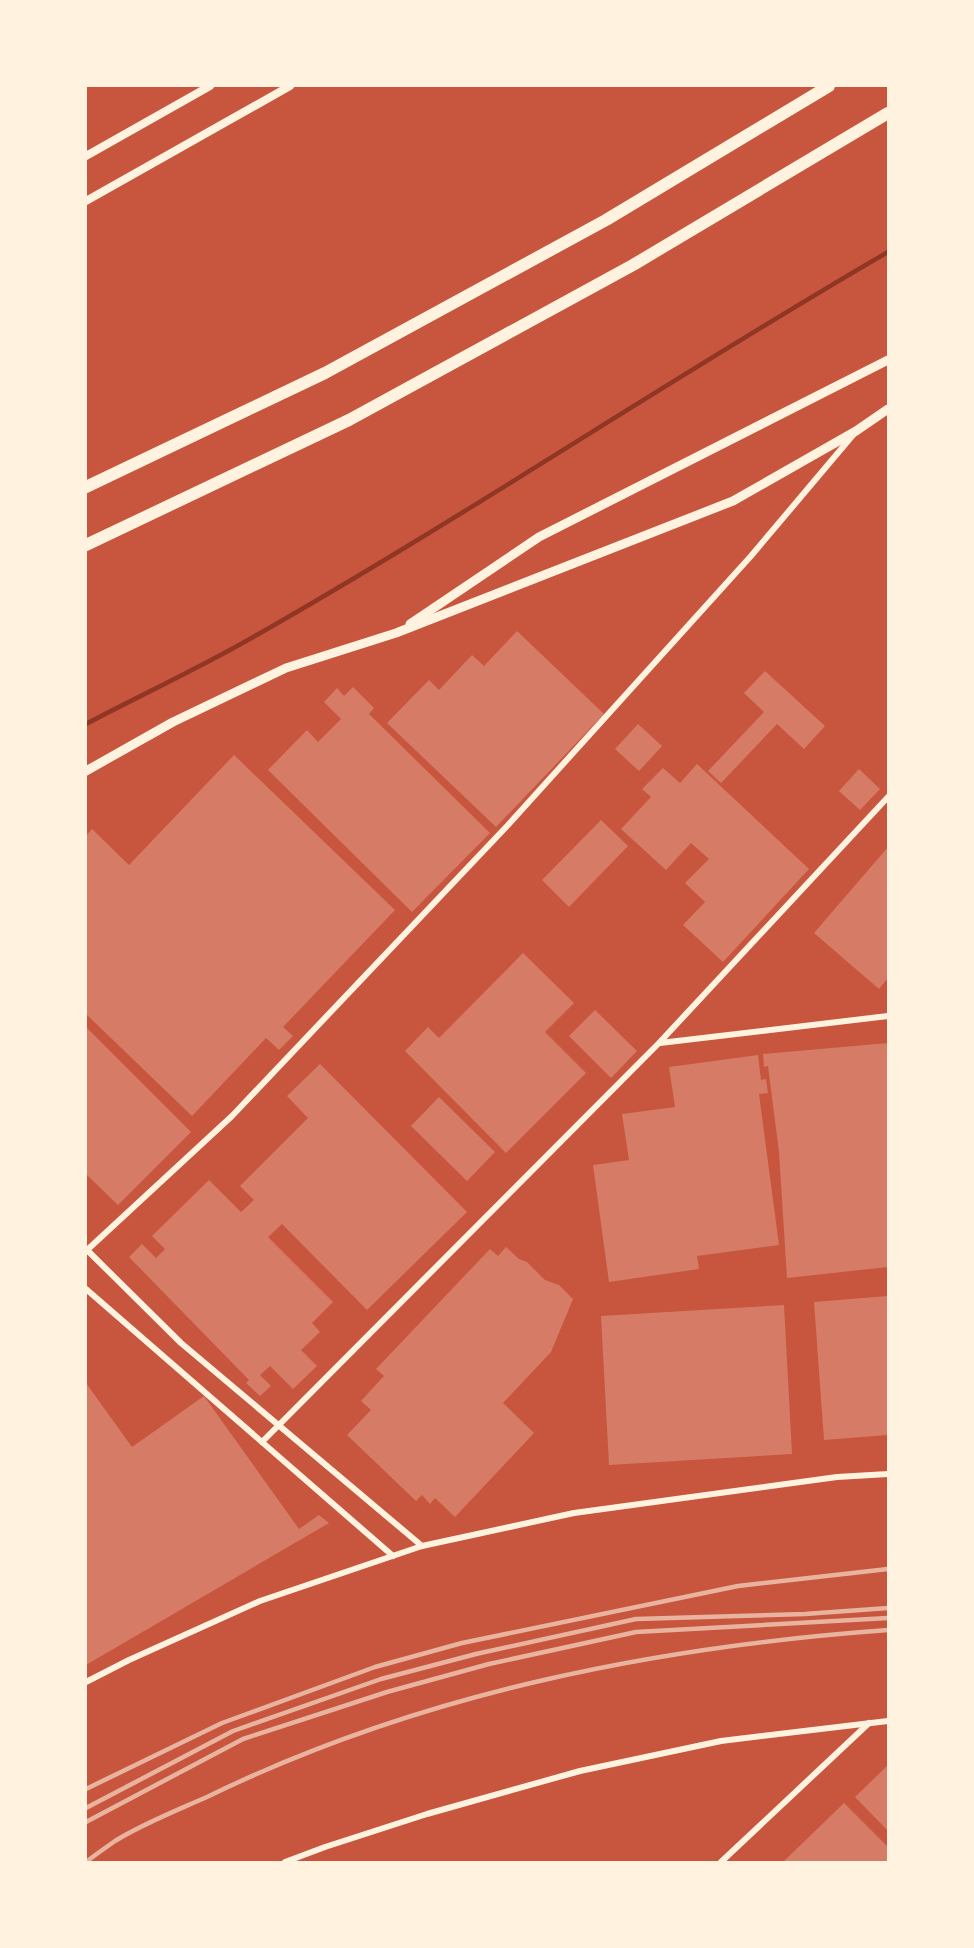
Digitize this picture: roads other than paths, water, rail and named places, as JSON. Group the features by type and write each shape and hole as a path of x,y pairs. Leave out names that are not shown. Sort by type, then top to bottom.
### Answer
{"highway":[{"path":"86,487 325,373 606,220 829,86"},
{"path":"86,545 349,420 633,266 888,113"}],"main road":[{"path":"396,633 539,537 888,360"},
{"path":"86,771 173,722 286,668 396,633 734,501 856,431 888,409"}],"street":[{"path":"86,156 210,86"},
{"path":"86,201 290,86"},
{"path":"422,1546 181,1343 86,1250 232,1116 508,825 758,549 856,431"},
{"path":"262,1442 659,1044 888,797"},
{"path":"659,1044 888,1016"},
{"path":"86,1289 393,1556"},
{"path":"86,1682 260,1601 422,1546 574,1513 837,1477 888,1474"},
{"path":"285,1863 325,1847 427,1814 580,1771 721,1741 888,1721"},
{"path":"721,1863 870,1722"}],"waterway":[{"path":"86,724 228,651 329,593 727,348 888,252"}],"railway":[{"path":"86,1789 222,1723 375,1667 462,1643 738,1586 888,1569"},
{"path":"86,1808 233,1731 381,1679 476,1654 636,1619 805,1614 888,1608"},
{"path":"86,1822 243,1739 387,1692 489,1664 636,1632 888,1618"},
{"path":"86,1862 138,1828 289,1760 372,1729 456,1703 541,1681 627,1663 713,1649 888,1630"}]}
